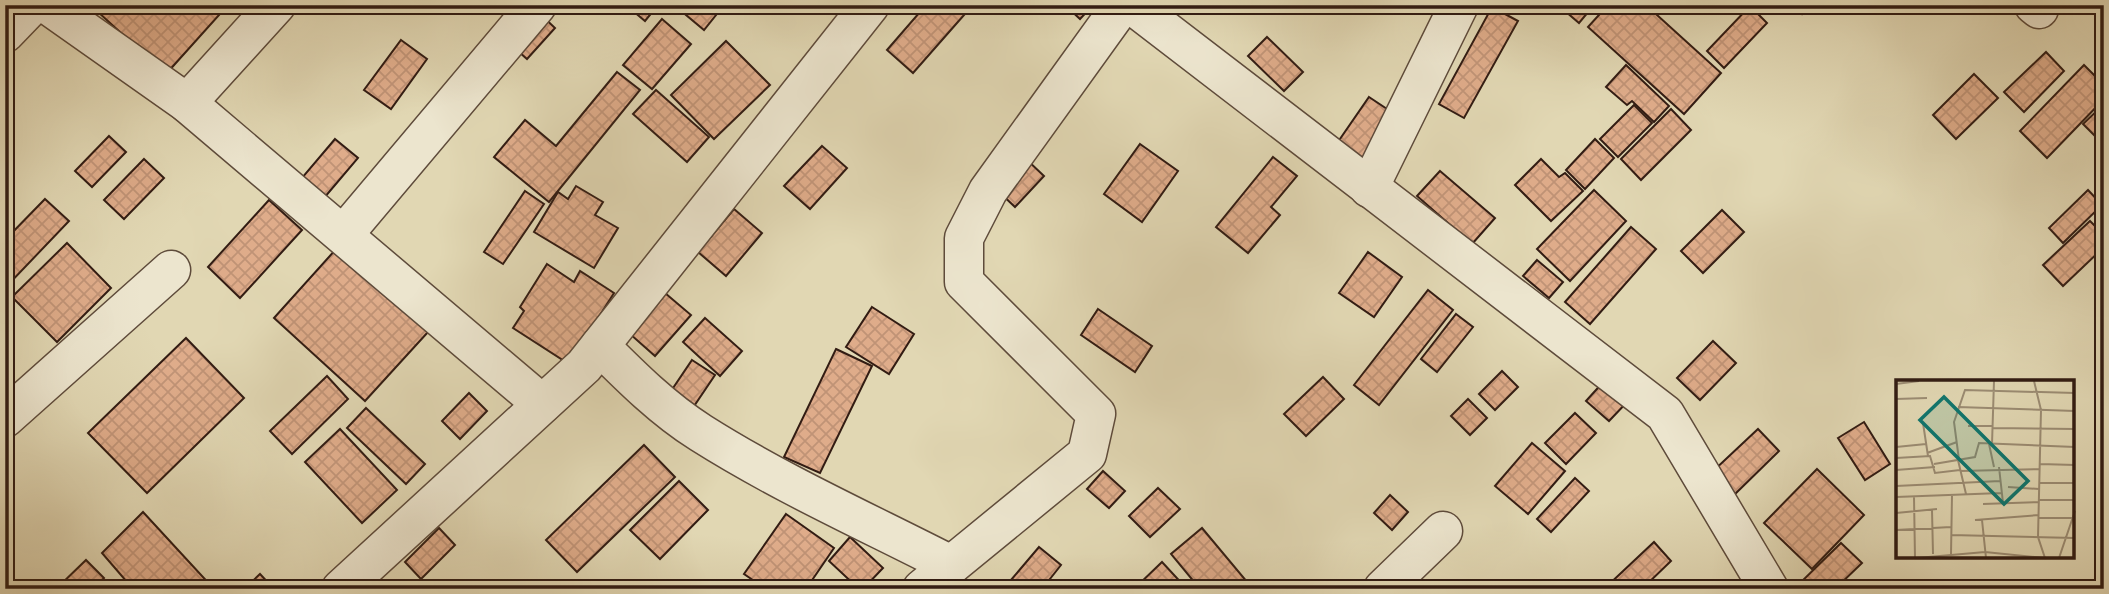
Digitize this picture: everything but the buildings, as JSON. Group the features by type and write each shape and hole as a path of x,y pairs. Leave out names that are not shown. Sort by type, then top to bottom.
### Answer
{"street":[{"path":"5,33 32,5"},
{"path":"48,5 187,103 542,404"},
{"path":"187,103 276,5"},
{"path":"344,234 537,5"},
{"path":"341,589 584,366 870,5"},
{"path":"922,589 1087,454 1096,414 964,282 964,238 988,191 1122,5"},
{"path":"1132,5 1665,414 1769,589"},
{"path":"1369,188 1459,5"},
{"path":"5,418 171,270"},
{"path":"600,346 649,393 699,432 777,476 951,565"},
{"path":"1383,589 1443,531"}]}
